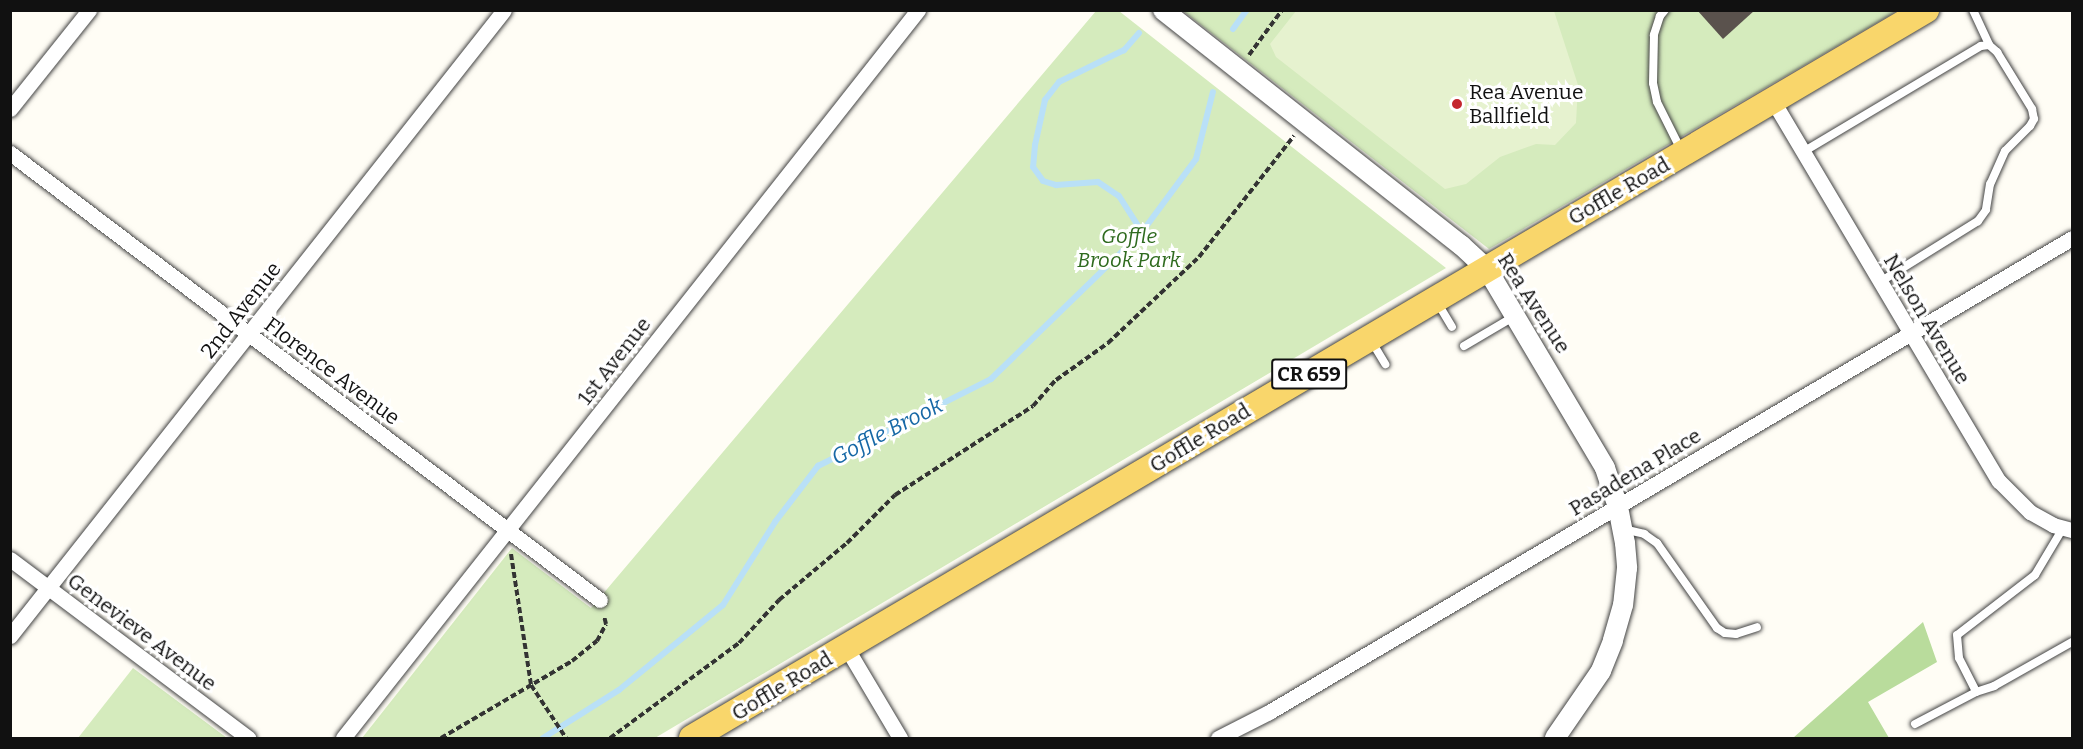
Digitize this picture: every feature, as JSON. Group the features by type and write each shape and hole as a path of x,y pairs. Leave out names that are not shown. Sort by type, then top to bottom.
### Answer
{"main road":[{"name":"Goffle Road","path":"692,738 1926,10"}],"street":[{"path":"10,109 89,10"},
{"name":"2nd Avenue","path":"10,636 504,10"},
{"name":"1st Avenue","path":"343,738 918,10"},
{"name":"Rea Avenue","path":"1163,10 1461,245 1487,269 1605,468 1618,507 1622,529 1627,568 1623,605 1613,641 1601,671 1555,738"},
{"name":"Nelson Avenue","path":"1773,101 1999,482 2030,512 2068,529"},
{"name":"Florence Avenue","path":"10,153 600,600"},
{"name":"Pasadena Place","path":"1218,738 1269,712 2073,238"},
{"name":"Genevieve Avenue","path":"10,558 248,738"},
{"path":"846,647 900,738"}],"lane":[{"path":"1880,282 1978,221 1986,210 1990,184 2005,151 2034,119 2032,109 1997,52 1989,45 1974,10"},
{"path":"1662,13 1653,43 1654,92 1683,154"},
{"path":"1803,152 1981,46 1989,45"},
{"path":"1436,299 1452,327"},
{"path":"1464,346 1516,316"},
{"path":"1369,338 1385,364"},
{"path":"1622,529 1644,534 1657,543 1717,628 1725,633 1736,634 1757,627"},
{"path":"1976,692 1959,658 1957,635 2035,575 2068,529"},
{"path":"1915,724 1976,692 1994,686 2073,642"}],"path":[{"path":"1238,70 1282,10"},
{"path":"610,738 739,643 779,600 847,543 895,495 1033,406 1056,380 1108,343 1200,257 1305,123"},
{"path":"507,530 531,685 566,738"},
{"path":"441,738 572,660 597,641 606,624 600,600"}],"green space":[{"name":"Goffle Brook Park","path":"1096,11 1119,11 1446,268 655,738 362,738 512,548 591,608"},
{"path":"1183,11 1897,11 1489,249"},
{"name":"Rea Avenue Ballfield","path":"1296,11 1554,11 1578,85 1576,123 1555,145 1536,144 1500,157 1466,184 1445,189 1276,57 1270,44"},
{"path":"1923,622 1937,662 1868,702 1889,738 1793,738"},
{"path":"133,668 227,738 78,738"}],"building":[{"path":"1697,10 1755,10 1723,39"}],"waterway":[{"name":"Goffle Brook","path":"1233,29 1247,10"},
{"name":"Goffle Brook","path":"1139,33 1124,50 1059,82 1045,100 1035,145 1033,167 1043,181 1056,185 1098,182 1119,196 1142,232"},
{"name":"Goffle Brook","path":"543,738 619,690 723,605 775,522 818,466 991,379 1142,232 1196,159 1213,92"}],"place":[{"name":"Rea Avenue Ballfield","path":"1457,104"}]}
